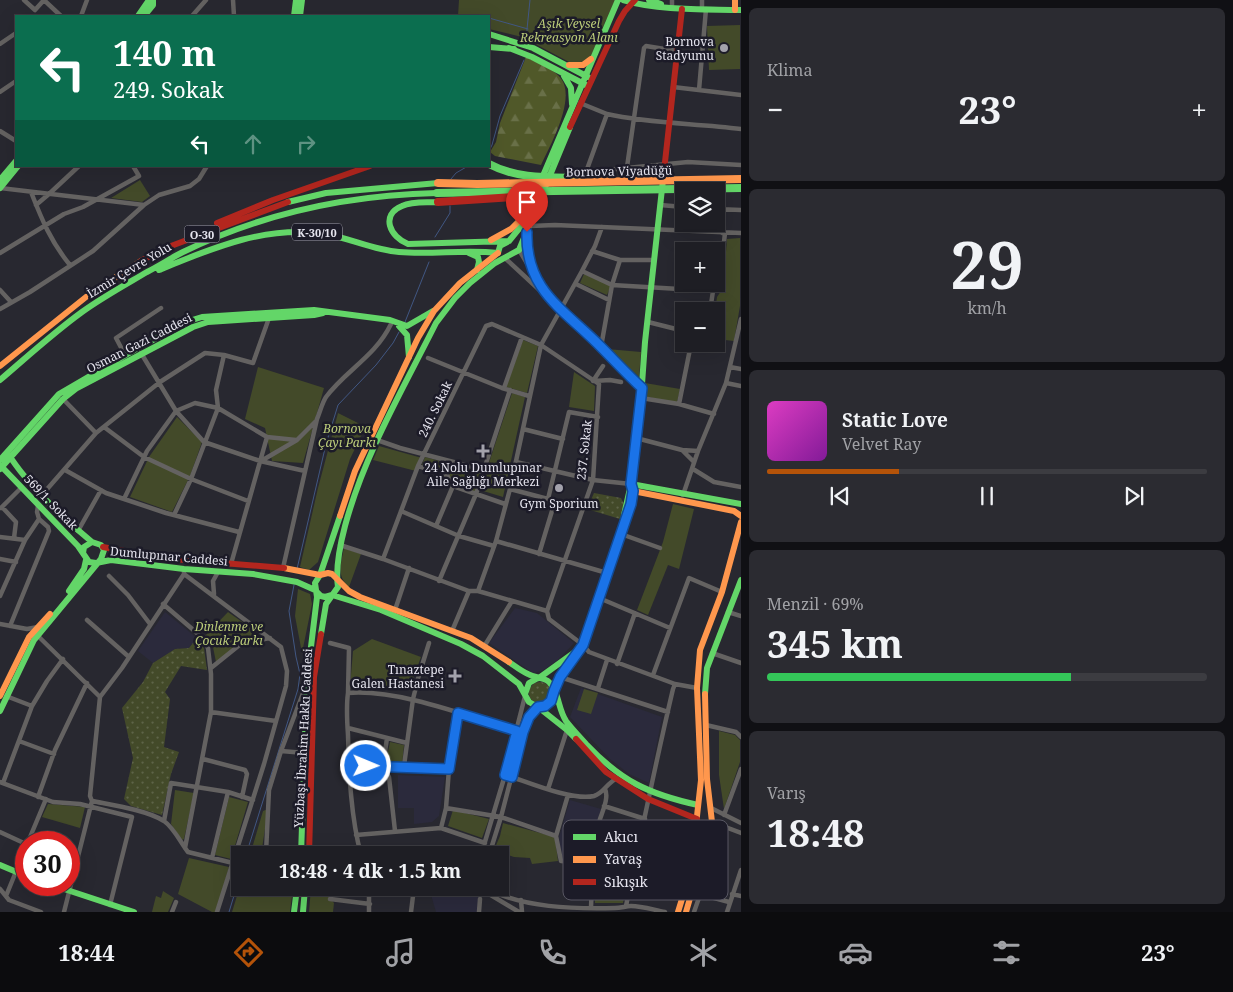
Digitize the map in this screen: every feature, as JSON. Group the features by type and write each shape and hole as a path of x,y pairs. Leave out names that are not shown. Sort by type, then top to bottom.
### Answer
{"main road":[{"path":"139,15 149,0"},
{"path":"145,15 153,5 153,0"},
{"path":"294,15 296,0"},
{"path":"300,15 302,0"},
{"path":"552,192 519,197 406,204 394,211 390,218 389,226 395,238 402,243 509,241 519,250 529,229 555,160 580,103 592,58 618,0"},
{"path":"623,0 672,4"},
{"path":"650,0 672,4 682,10 738,10 735,0"},
{"path":"509,241 522,225 571,111 586,81 625,11 634,2"},
{"path":"538,707 548,704 560,677 583,646 622,532 624,515 632,488 657,230 682,10"},
{"path":"490,34 521,43 562,63 586,81"},
{"path":"490,43 514,49 559,72 586,81"},
{"path":"490,47 514,49"},
{"path":"562,63 580,66 592,58"},
{"path":"559,72 568,81 571,88 571,111"},
{"path":"0,180 15,162"},
{"path":"490,164 503,171 524,175 594,178 612,182"},
{"path":"0,188 17,167"},
{"path":"163,249 242,213 367,167"},
{"name":"Bornova Viyadüğü","path":"438,183 477,184 740,179"},
{"name":"İzmir Çevre Yolu","path":"0,366 91,293 163,249 281,204 317,195 438,183"},
{"name":"Bornova Viyadüğü","path":"437,193 740,188"},
{"name":"İzmir Çevre Yolu","path":"0,380 82,312 114,290 186,250 240,228 294,211 350,200 408,192 437,193"},
{"path":"485,242 511,229 527,214"},
{"name":"K-30/10","path":"141,276 245,238 286,230 326,234 399,252 475,250 498,253"},
{"name":"Yüzbaşı İbrahim Hakkı Caddesi","path":"304,846 307,680 317,597 314,584 320,575 355,471 418,338 434,311 460,283 498,253 500,246 509,241"},
{"name":"Yüzbaşı İbrahim Hakkı Caddesi","path":"305,846 314,677 327,601 337,590 340,544 349,511 377,440 436,323 445,309 455,297 496,262 506,259 519,250"},
{"name":"K-30/10","path":"457,251 477,255 480,262 476,270"},
{"path":"498,253 506,259"},
{"name":"Osman Gazi Caddesi","path":"0,466 59,394 125,355 189,321 202,317 314,310 390,320 407,326 434,311"},
{"name":"Osman Gazi Caddesi","path":"9,455 63,399 85,384 193,327 208,322 314,316 324,312"},
{"name":"Osman Gazi Caddesi","path":"381,320 403,328 406,332 409,360"},
{"name":"569/1. Sokak","path":"9,455 18,470 78,531 92,542"},
{"name":"569/1. Sokak","path":"0,466 78,546 85,556"},
{"path":"632,488 683,494 740,504"},
{"path":"632,488 734,511 740,516"},
{"path":"696,819 701,780 697,688 700,650 722,592 740,522"},
{"path":"92,542 98,543 103,547 103,557 99,561 92,563 85,556 84,547 92,542"},
{"name":"Dumlupınar Caddesi","path":"103,547 161,558 285,568 320,575"},
{"name":"Dumlupınar Caddesi","path":"0,711 3,696 26,655 33,636 80,576 84,569 85,556"},
{"name":"Dumlupınar Caddesi","path":"33,636 99,561 111,560 184,572 253,574 297,582 315,590"},
{"path":"320,575 324,573 332,574 354,594 485,645 530,675 549,682 560,713 568,725 624,780 649,796 698,805 703,804 711,808"},
{"path":"712,820 707,779 706,679 712,653 740,580"},
{"name":"Dumlupınar Caddesi","path":"297,582 314,594 316,605"},
{"path":"315,590 318,594 325,597 332,596 350,600 381,610 467,647 483,656 519,684 529,702 567,730 606,772 616,780 701,820"},
{"path":"325,610 329,604 335,601 350,600"},
{"path":"525,694 529,683 539,678 583,646"},
{"path":"0,865 15,872"},
{"path":"80,894 134,912"},
{"path":"294,912 296,896"},
{"path":"303,912 304,896"},
{"path":"686,912 692,900"}],"street":[{"path":"25,0 35,10"},
{"path":"32,15 44,0 60,15"},
{"path":"81,15 87,0"},
{"path":"193,15 206,0"},
{"path":"233,0 234,15"},
{"path":"699,90 704,9 702,0"},
{"path":"0,36 2,43 15,34"},
{"path":"628,167 644,48 646,46 677,51"},
{"path":"0,92 15,82"},
{"path":"673,87 740,95"},
{"path":"580,103 607,114 634,120 740,129"},
{"path":"607,114 586,172 688,162 740,165"},
{"path":"0,131 15,140"},
{"path":"36,205 78,167"},
{"path":"0,254 64,214 96,200 139,176 134,167"},
{"path":"0,308 103,243 144,205 159,196 190,186 199,179 206,167"},
{"path":"0,188 144,205"},
{"path":"30,192 44,226 56,248 70,265"},
{"path":"660,205 675,206"},
{"path":"725,209 740,210"},
{"path":"478,591 495,543 510,489 541,344 576,284 602,227"},
{"path":"532,271 527,248 529,229 602,227 675,231"},
{"path":"692,232 740,233"},
{"path":"723,242 724,233"},
{"path":"519,250 545,293"},
{"path":"592,251 620,260 654,260"},
{"path":"506,259 545,293 560,310 642,388"},
{"path":"601,347 612,285 620,260"},
{"path":"582,271 612,285 675,288"},
{"path":"576,284 609,300"},
{"path":"0,290 12,302"},
{"path":"125,355 116,338 161,308"},
{"path":"42,495 104,427 160,382 205,353 224,355 253,363 269,318"},
{"path":"683,494 698,451 726,383 740,319"},
{"path":"648,322 675,328"},
{"path":"285,568 317,419 325,398 371,354 391,324"},
{"name":"240. Sokak","path":"383,559 418,466 488,324 541,344"},
{"path":"504,388 522,337"},
{"path":"541,344 594,381 610,380 621,382"},
{"path":"679,404 689,352"},
{"path":"142,353 176,411 204,442 260,462 305,471"},
{"path":"174,515 191,479 218,408 216,390 224,355"},
{"path":"428,358 529,396"},
{"path":"594,381 603,366"},
{"path":"730,367 740,369"},
{"name":"237. Sokak","path":"547,611 593,480 599,384 594,381"},
{"path":"726,383 740,386"},
{"path":"439,581 476,494 510,390"},
{"path":"641,398 679,404 714,414"},
{"path":"63,399 96,434"},
{"path":"124,499 157,435 176,411 195,403 218,408 267,437 297,440"},
{"path":"548,499 569,412 598,417"},
{"path":"260,462 297,440 312,427 317,419"},
{"path":"104,427 144,457 191,479 248,501"},
{"path":"523,429 563,439"},
{"path":"231,564 267,437"},
{"path":"636,438 682,450 698,451"},
{"path":"377,440 484,470"},
{"path":"682,450 694,462"},
{"path":"516,462 632,488"},
{"path":"418,466 447,475 453,486 506,504"},
{"path":"692,469 714,482 740,487"},
{"path":"65,470 101,490 124,499 174,515 239,532"},
{"path":"436,526 453,486"},
{"path":"14,538 16,522 1,508 21,488"},
{"path":"510,489 583,509"},
{"path":"78,531 101,490"},
{"path":"539,554 554,501"},
{"path":"10,626 49,531 48,527 39,519 38,506"},
{"path":"401,511 459,536 495,543 607,573"},
{"path":"0,596 25,540 39,519"},
{"path":"622,532 660,548"},
{"path":"0,538 25,540"},
{"path":"340,544 469,591 478,591 547,611 549,619 589,652 675,684 697,688"},
{"path":"0,559 16,562"},
{"path":"395,610 409,568"},
{"path":"80,849 91,803 90,796 100,697 129,657 184,572 281,647 287,671 286,686 238,846"},
{"path":"214,594 213,583 218,572"},
{"path":"109,576 128,595 150,624"},
{"path":"653,675 689,578 722,592"},
{"path":"452,631 469,591"},
{"path":"599,598 670,628"},
{"path":"485,645 512,601"},
{"path":"163,604 197,633 208,648 210,668 211,712 198,788 185,848"},
{"path":"728,612 740,616"},
{"path":"617,664 635,613"},
{"path":"86,620 129,657"},
{"path":"0,624 31,629 39,626"},
{"path":"10,626 33,636 63,659 100,697"},
{"path":"210,668 242,643 270,638"},
{"path":"404,766 413,699 429,643"},
{"path":"330,644 349,648 346,705 350,778 359,846"},
{"path":"712,653 740,662"},
{"path":"63,659 32,706 2,783 38,797 61,803 91,803 134,810 164,821 190,853 231,863"},
{"path":"598,688 608,660"},
{"path":"560,677 668,712"},
{"path":"266,846 269,790 307,680"},
{"path":"38,797 54,754 87,683"},
{"path":"604,806 645,820 675,684"},
{"path":"348,693 361,692 413,699 517,731"},
{"path":"484,846 494,816 525,694"},
{"path":"3,696 32,706"},
{"path":"492,846 523,732 529,717 538,707"},
{"path":"211,712 276,721"},
{"path":"442,828 458,713"},
{"path":"706,725 736,732 740,737"},
{"path":"348,728 407,742"},
{"path":"548,789 567,730"},
{"path":"387,738 383,766 389,776 395,831"},
{"path":"19,741 54,754"},
{"path":"281,751 305,752"},
{"path":"203,759 245,770 247,774 242,796"},
{"path":"349,765 449,769"},
{"path":"724,815 740,769"},
{"path":"601,820 607,795 605,788 606,772"},
{"path":"505,775 568,795 593,796 616,780"},
{"path":"350,778 389,776"},
{"path":"164,821 171,783 228,792 253,800"},
{"path":"212,858 228,792"},
{"path":"563,861 561,861 556,836 568,795"},
{"path":"33,831 46,799"},
{"path":"91,803 132,817"},
{"path":"446,808 500,817 556,836"},
{"path":"711,808 740,823"},
{"path":"110,905 134,810"},
{"path":"356,835 442,828 485,842"},
{"path":"728,828 740,833"},
{"path":"0,832 15,839"},
{"path":"217,912 231,869"},
{"path":"727,912 740,870"},
{"path":"6,896 15,874"},
{"path":"0,889 9,900 41,912"},
{"path":"732,894 740,896"},
{"path":"64,912 69,896"},
{"path":"369,912 370,896"},
{"path":"412,912 413,896"},
{"path":"494,896 521,912"},
{"path":"501,896 564,909 618,908 626,906 665,912"},
{"path":"330,898 370,904"},
{"path":"479,912 480,899"},
{"path":"521,900 521,912"},
{"path":"592,900 592,908"},
{"path":"626,906 627,900"},
{"path":"722,900 729,902"},
{"path":"172,912 176,902"},
{"path":"521,912 529,903"}],"shaded area":[{"path":"515,608 537,613 574,643 558,660 542,671 533,673 489,643"},
{"path":"165,612 197,638 189,648 175,649 153,663 138,651"},
{"path":"581,688 662,717 649,783 629,774 610,759 570,717"},
{"path":"398,775 445,777 439,816 432,822 414,824 414,808 398,808"},
{"path":"570,800 601,809 598,820 564,820"},
{"path":"563,824 563,856 561,856 559,837"},
{"path":"431,896 479,896 477,912 436,912"}],"green space":[{"name":"Aşık Veysel Rekreasyon Alanı","path":"459,0 616,0 592,55 583,63 571,63 522,37 490,29 490,15 458,15"},
{"name":"Bornova Stadyumu","path":"740,25 740,69 709,70 707,26"},
{"path":"526,57 559,76 565,89 560,123 541,165 495,156 490,152 496,142 500,123"},
{"path":"140,180 150,196 142,202 111,198"},
{"path":"740,238 740,306 734,341 725,340 725,302 716,302 720,292 725,292 727,239"},
{"path":"584,274 611,285 607,295 580,283"},
{"path":"523,340 538,346 527,393 506,387"},
{"path":"607,349 641,352 639,377"},
{"path":"258,367 324,388 303,463 272,461 265,428 245,419"},
{"path":"574,372 595,386 594,411 569,407"},
{"path":"645,383 680,389 677,403 643,396"},
{"path":"512,393 525,397 503,497 480,490"},
{"name":"Bornova Çayı Parkı","path":"338,413 368,428 362,434 350,459 318,562 309,570 300,567"},
{"path":"177,417 202,442 190,476 172,512 130,497 149,457"},
{"path":"379,446 422,458 416,471 373,460"},
{"path":"425,457 483,473 476,494 453,486 447,475 421,467"},
{"path":"594,493 621,498 624,504 620,519 587,509"},
{"path":"673,504 694,509 679,569 668,565 648,615 637,610 663,542"},
{"path":"344,548 361,554 349,587 341,574"},
{"path":"298,589 310,594 312,604 302,653 295,616"},
{"name":"Dinlenme ve Çocuk Parkı","path":"228,612 255,631 255,639 242,641 216,662 213,647 204,637"},
{"path":"197,638 204,648 207,670 181,666 165,692 170,699 164,747 179,752 171,774 162,815 131,806 124,799 133,758 122,708 143,682 153,663 175,649 189,648"},
{"path":"372,639 421,657 409,690 350,687 353,651"},
{"path":"540,682 548,685 551,693 548,701 540,704 532,701 529,693 532,685"},
{"path":"584,689 598,693 591,714 577,710"},
{"path":"719,731 735,735 740,740 740,762 724,809 719,775"},
{"path":"390,742 404,745 402,765 385,766"},
{"path":"175,790 194,793 184,839 182,840 171,824"},
{"path":"229,797 248,802 235,846 231,846 231,859 215,855"},
{"path":"48,804 85,807 80,828 42,817"},
{"path":"268,809 262,846 253,846 263,811"},
{"path":"453,810 489,819 482,838 448,826"},
{"path":"503,823 555,837 558,861 532,864 530,858 509,855 509,846 496,846"},
{"path":"189,858 229,867 216,912 212,912 178,894"},
{"path":"163,891 174,898 168,912 152,912 156,896 161,898"},
{"path":"237,896 292,896 290,912 232,912"},
{"path":"310,896 328,896 334,903 333,912 309,912"},
{"path":"595,900 624,900 623,903 595,903"}],"waterway":[{"path":"526,39 530,0"},
{"path":"490,18 528,29"},
{"path":"490,149 500,116 524,60"},
{"path":"451,179 456,173 466,167"},
{"path":"435,237 450,213 450,206"},
{"path":"405,322 429,262"},
{"path":"297,569 326,444 338,405 376,365 399,332"},
{"path":"249,846 298,689 300,674 289,611 294,585"},
{"path":"229,912 234,896"}],"traffic: fast":[{"path":"139,15 149,0"},
{"path":"145,15 153,5 153,0"},
{"path":"294,15 296,0"},
{"path":"300,15 302,0"},
{"path":"498,253 500,246 509,241 522,225 618,0"},
{"path":"623,0 667,8 741,10"},
{"path":"649,0 661,4"},
{"path":"490,34 533,48 588,77"},
{"path":"490,47 514,49"},
{"path":"509,48 532,57 586,85"},
{"path":"564,76 571,88 572,104"},
{"path":"321,634 326,604 338,587 337,572 345,526 373,448 385,423 436,323 455,298 495,263 519,250 570,127"},
{"path":"0,180 15,162"},
{"path":"490,164 512,173 524,175 585,178"},
{"path":"0,188 17,167"},
{"path":"623,529 631,484 641,398 645,342 663,180"},
{"path":"288,202 326,193 438,183"},
{"path":"437,193 741,188"},
{"path":"0,380 50,337 90,307 122,286 183,252 213,238 275,217 339,202 437,193"},
{"path":"438,202 411,203 395,210 389,220 392,231 408,244 509,241"},
{"path":"159,270 240,240 282,233 325,234 380,249 399,252 498,253"},
{"path":"469,253 478,257 477,270"},
{"path":"0,460 59,394 143,345 189,321 202,317 314,310 390,320 407,326 433,311"},
{"path":"0,469 63,399 77,388 193,327 208,322 323,313"},
{"path":"399,326 407,335 409,357"},
{"path":"9,455 26,478 47,501 92,542"},
{"path":"0,465 78,546 89,562 96,563 111,560 184,569 253,574 297,582 315,590 321,596 332,595 381,610 461,644 483,656 519,684 529,702 538,707 576,739"},
{"path":"631,484 741,504"},
{"path":"301,846 307,680 317,597 315,583 320,575 340,516"},
{"path":"554,691 560,677 583,645 624,526"},
{"path":"0,711 34,640 101,559 104,550 101,545 92,542 84,547 83,553"},
{"path":"69,591 84,569 86,560"},
{"path":"705,694 707,668 741,580"},
{"path":"539,678 575,652"},
{"path":"509,662 525,673 549,682 555,691 566,721 611,768 650,791 698,805"},
{"path":"525,694 529,683 538,678"},
{"path":"0,865 15,871"},
{"path":"80,894 134,912"},
{"path":"294,912 296,896"},
{"path":"303,912 304,896"}],"traffic: slow":[{"path":"735,0 735,10"},
{"path":"569,65 583,65 591,59"},
{"path":"438,183 477,184 741,179"},
{"path":"491,240 511,229 527,213"},
{"path":"340,516 355,471 418,338 434,311 460,283 498,253"},
{"path":"0,366 91,293 141,261"},
{"path":"627,516 631,504 632,489"},
{"path":"633,491 734,511 741,516"},
{"path":"697,820 701,780 697,688 700,650 722,592 741,522"},
{"path":"284,568 320,575 332,574 349,591 360,597 471,638 509,662"},
{"path":"0,696 29,637 50,614"},
{"path":"538,707 548,704 554,693"},
{"path":"705,694 707,779 712,820"},
{"path":"678,912 682,900"},
{"path":"686,912 689,900"}],"traffic: jam":[{"path":"570,127 619,21 635,0"},
{"path":"663,180 682,9"},
{"path":"217,223 273,200 367,167"},
{"path":"438,202 528,196"},
{"path":"141,261 163,249 288,202"},
{"path":"103,547 161,558 284,568"},
{"path":"309,846 314,677 321,634"},
{"path":"576,739 606,772 648,799 697,819"}],"place":[{"name":"Bornova Stadyumu","path":"724,48"},
{"name":"24 Nolu Dumlupınar Aile Sağlığı Merkezi","path":"483,451"},
{"name":"Gym Sporium","path":"559,488"},
{"name":"Tınaztepe Galen Hastanesi","path":"455,676"}],"route":[{"path":"366,766 449,769 458,713 517,731 505,775 512,777 523,732 529,717 538,707 545,706 551,701 560,677 583,645 631,504 633,491 631,484 642,388 560,310 545,293 532,271 527,248 527,232"}]}
